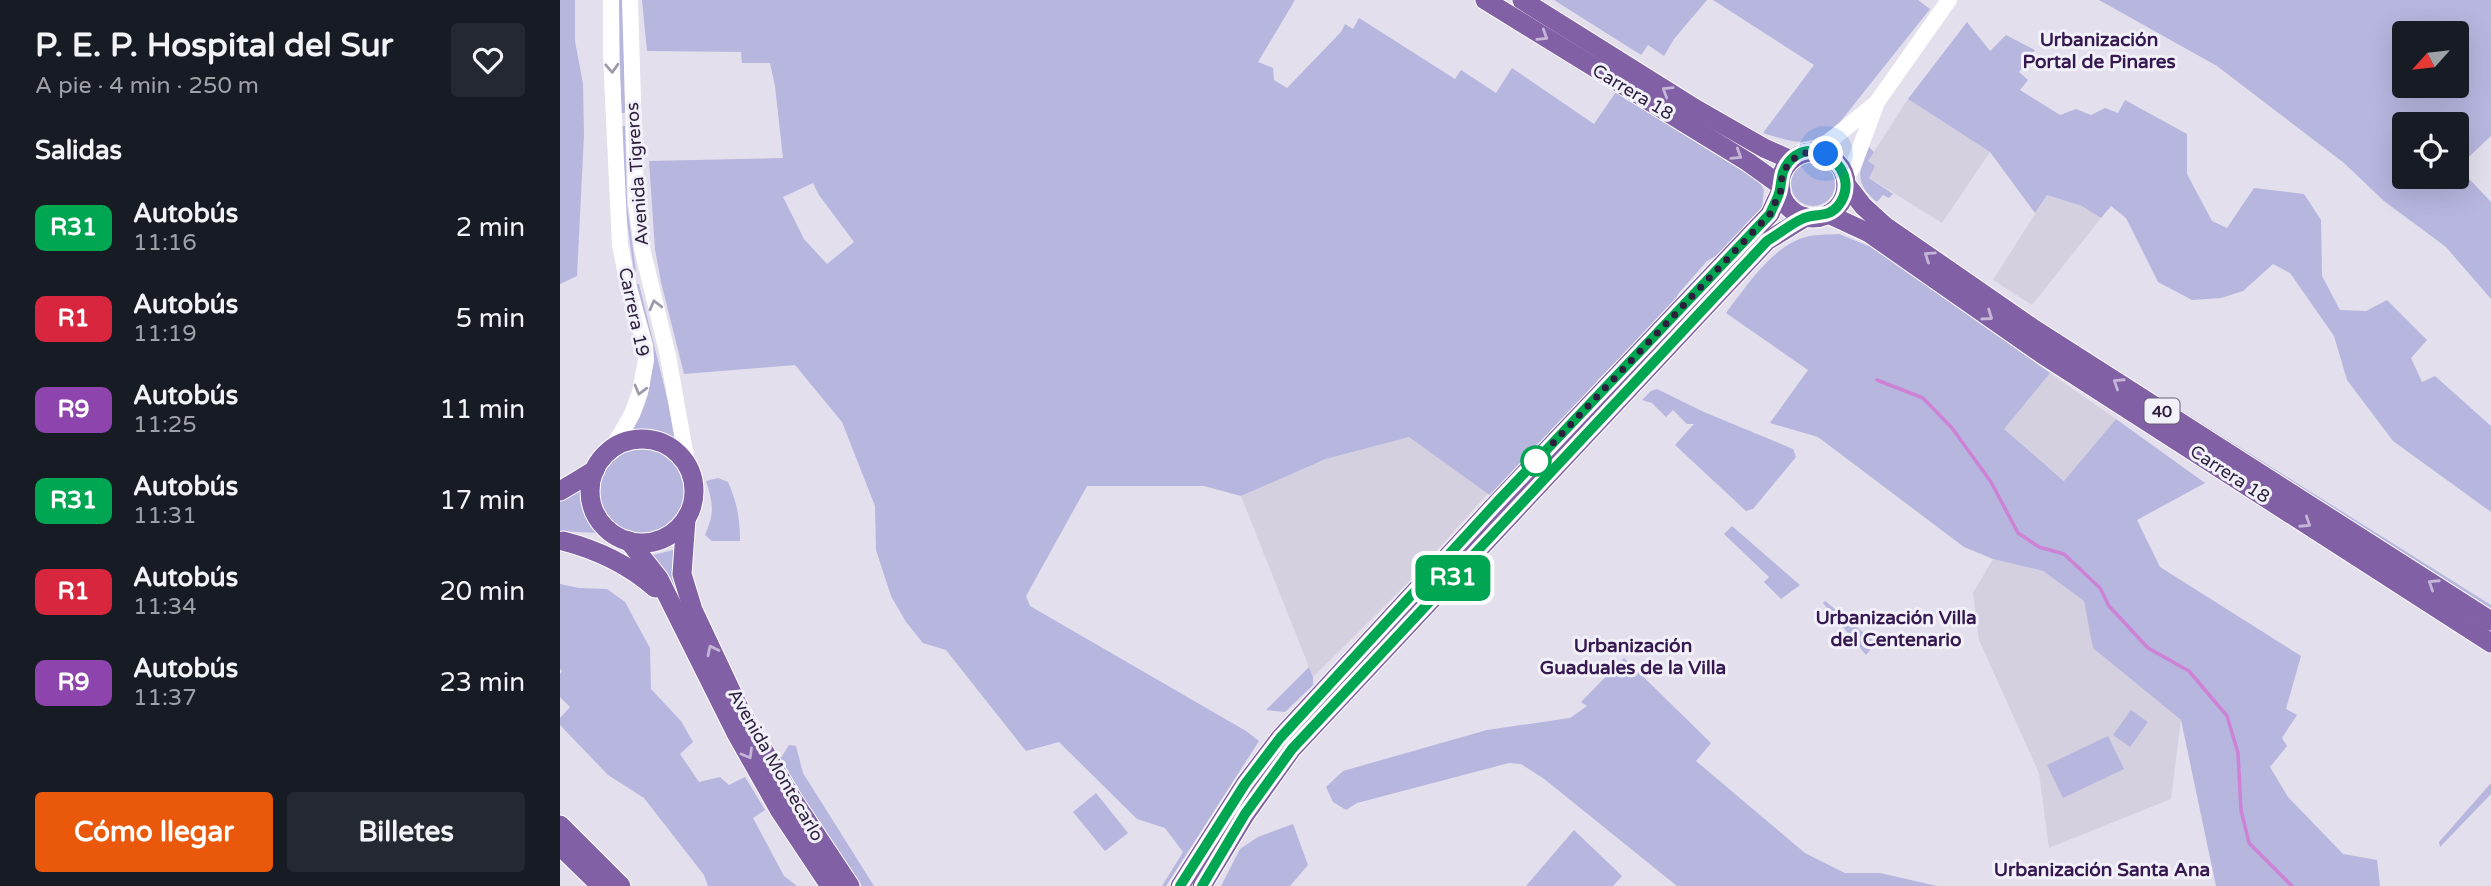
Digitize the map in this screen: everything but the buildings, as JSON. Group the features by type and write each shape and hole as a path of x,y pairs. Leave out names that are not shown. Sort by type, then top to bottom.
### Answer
{"main road":[{"name":"Carrera 18","path":"1485,0 1748,162 1780,187"},
{"name":"Carrera 18","path":"1522,0 1696,109 1764,148 1791,160"},
{"path":"1180,886 1245,784 1280,738 1498,501 1770,214 1782,174 1791,160 1804,153 1815,152"},
{"name":"40","path":"1815,152 1826,154 1835,160 1846,181"},
{"path":"1828,215 1838,207 1844,197 1846,181"},
{"name":"Carrera 18","path":"1846,181 1863,206 1885,226 2034,329 2491,621"},
{"path":"1202,886 1245,814 1292,749 1767,241 1806,217 1789,207 1780,187"},
{"name":"Carrera 18","path":"1828,215 1869,233 2042,354 2491,643"},
{"name":"40","path":"1806,217 1828,215"},
{"path":"562,541 659,541 669,536 686,519 694,494 688,468 669,447 650,440 630,441 612,449 602,458 595,470 590,495 595,514 607,529 626,540"},
{"path":"560,491 595,470"},
{"name":"Avenida Montecarlo","path":"686,519 682,574 693,610 741,712 793,800 850,886"},
{"name":"Avenida Montecarlo","path":"626,540 659,579 736,733 780,811 830,886"},
{"path":"562,541 620,562 637,572 656,589 694,649"},
{"path":"560,825 621,886"},
{"path":"560,846 601,886"}],"street":[{"name":"Carrera 19","path":"611,0 620,245 645,346 646,360 640,393 632,414 612,449"},
{"name":"Avenida Tigreros","path":"630,0 636,201 642,248 668,356 688,468"},
{"path":"1846,181 1877,102 1949,0"},
{"path":"1815,152 1877,102"}],"shaded area":[{"path":"560,0 575,0 575,41 583,84 584,135 577,276 560,284"},
{"path":"619,0 623,0 625,113 621,113"},
{"path":"642,0 1295,0 1258,62 1273,68 1274,80 1287,88 1341,32 1345,24 1353,29 1359,18 1455,79 1461,70 1496,93 1512,68 1594,124 1618,89 1756,176 1764,190 1762,208 1723,252 1707,261 1678,294 1675,303 1597,381 1602,391 1498,501 1409,437 1326,459 1241,496 1204,486 1087,486 1026,596 1030,606 1259,741 1166,886 1162,886 1183,852 1165,828 1137,819 1059,742 1026,751 946,650 923,643 906,622 891,596 876,550 875,506 842,422 795,365 684,374 655,249 649,161 783,158 775,86 770,63 742,63 741,52 647,51","holes":["813,183 854,242 827,264 804,239 783,197"]},
{"path":"1554,0 1707,0 1674,39 1664,56 1648,45 1641,55"},
{"path":"1713,0 1918,0 1930,9 1836,127 1817,138 1801,142 1763,133 1814,65"},
{"path":"2099,0 2491,0 2491,136 2469,157 2469,112 2392,112 2392,189 2469,189 2469,179 2491,202 2491,299 2446,247 2384,201 2344,163 2217,66"},
{"path":"1967,22 1990,51 2006,35 2035,50 2019,72 2028,80 2020,90 2060,115 2076,109 2091,115 2105,108 2118,113 2125,100 2187,134 2187,174 2212,221 2227,228 2254,188 2304,194 2321,220 2322,276 2340,310 2366,311 2387,300 2427,340 2411,358 2422,382 2435,376 2491,426 2491,512 2393,441 2347,380 2334,336 2290,273 2273,264 2243,291 2221,298 2192,300 2158,282 2126,218 2111,206 2101,218 2082,206 2047,195 2035,213 1990,152 1908,99"},
{"path":"1908,99 1990,152 1942,223 1868,177 1868,161"},
{"path":"622,126 625,126 627,205 634,272 624,199"},
{"path":"1867,145 1874,152 1868,161 1875,166 1869,178 1893,194 1889,198 1883,195 1877,202 1865,189 1860,176"},
{"path":"1813,162 1829,168 1835,184 1829,200 1813,206 1797,200 1791,184 1797,168"},
{"path":"2047,195 2082,206 2101,218 2032,305 1993,280"},
{"path":"1839,234 1876,249 2050,373 2004,429 2064,481 2116,419 2205,483 2137,520 2160,567 2301,656 2286,709 2297,715 2282,738 2287,746 2270,767 2288,797 2343,854 2377,860 2380,886 2216,886 2181,720 2093,648 2084,601 2043,571 1993,559 1964,547 1818,437 1770,423 1808,370 1726,313 1751,280 1782,249 1806,237"},
{"path":"635,284 639,284 678,442 659,433 633,430 649,392 651,374 649,340"},
{"path":"2050,373 2116,419 2065,481 2003,429"},
{"path":"1657,389 1793,449 1796,457 1753,509 1746,511 1675,445 1694,424 1687,424 1673,410 1666,417 1652,403 1642,400"},
{"path":"2155,394 2491,605 2491,612 2153,396"},
{"path":"1409,436 1488,493 1412,579 1313,677 1241,496 1327,459"},
{"path":"642,447 659,450 673,460 683,474 686,491 683,508 673,522 659,532 642,535 625,532 611,522 601,508 598,491 601,474 611,460 625,450"},
{"path":"718,478 728,482 734,497 739,518 740,541 712,541 705,535 712,508 706,481"},
{"path":"578,489 585,513 597,533 560,531 560,502"},
{"path":"1732,526 1800,585 1781,599 1764,582 1769,577 1724,534"},
{"path":"677,549 690,619 649,556"},
{"path":"1993,559 2043,571 2084,601 2094,648 2181,720 2171,799 2049,848 2039,773 1979,640 1973,593"},
{"path":"560,584 607,589 625,602 650,648 651,689 681,721 693,742 680,754 699,782 720,777 729,785 745,777 765,810 753,818 784,876 797,886 708,886 704,875 644,798 608,775 560,725 560,718 570,707 560,697"},
{"path":"1825,601 1876,643 1866,655 1823,603"},
{"path":"1624,658 1711,743 1696,761 1805,853 1845,873 1880,873 1937,886 1677,886 1543,778 1521,764 1509,763 1357,803 1346,810 1333,802 1326,787 1343,771 1487,730 1570,718 1587,706 1581,702"},
{"path":"1309,667 1313,685 1285,712 1266,710"},
{"path":"2131,710 2148,722 2130,747 2113,735"},
{"path":"2108,736 2124,769 2063,798 2047,765"},
{"path":"789,745 796,746 803,773 874,886 862,886 779,761"},
{"path":"2491,783 2491,794 2440,847 2439,842"},
{"path":"1096,793 1128,833 1105,851 1073,812"},
{"path":"1293,824 1308,865 1290,886 1221,886 1240,849 1258,837"},
{"path":"1574,830 1622,876 1613,886 1526,886"}],"waterway":[{"path":"1877,380 1923,398 1952,428 1991,482 2018,533 2039,547 2064,554 2100,588 2109,606 2148,648 2189,671 2227,716 2238,753 2241,810 2249,843 2292,886"}],"bus line":[{"name":"R31","path":"1180,886 1245,784 1280,738 1498,501 1770,214 1781,190 1782,174 1791,160 1804,153 1815,152 1826,154 1835,160 1846,178 1844,197 1838,207 1828,215 1806,217 1767,241 1292,749 1245,814 1202,886"}],"district":[{"name":"Urbanización Portal de Pinares","path":"2099,50"},
{"name":"Urbanización Villa del Centenario","path":"1896,628"},
{"name":"Urbanización Guaduales de la Villa","path":"1633,656"},
{"name":"Urbanización Santa Ana","path":"2102,869"}],"route":[{"path":"1536,461 1770,214 1781,190 1782,174 1791,160 1804,153 1826,154"}]}
